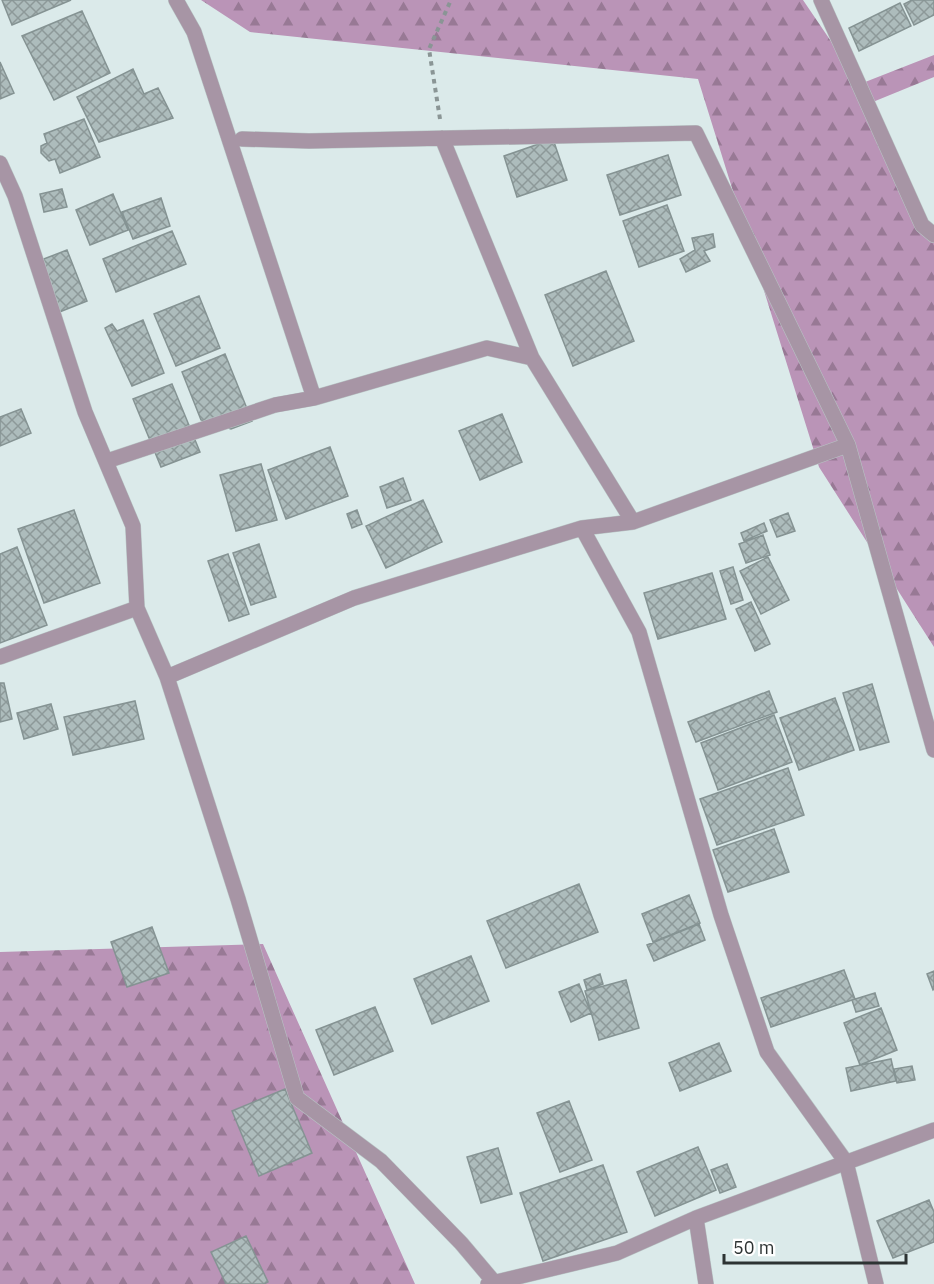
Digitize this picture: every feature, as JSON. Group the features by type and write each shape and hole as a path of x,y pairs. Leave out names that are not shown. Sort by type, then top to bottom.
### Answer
{"street":[{"path":"176,0 194,32 314,398"},
{"path":"821,0 922,225 934,235"},
{"path":"242,139 309,141 696,133 848,445 934,750"},
{"path":"442,138 532,358 633,522"},
{"path":"0,163 15,196 85,412 133,526 137,608 167,677 238,899 297,1098 381,1161 460,1244 491,1283 617,1253 696,1218 934,1130"},
{"path":"107,461 275,405 314,398 487,348 532,358"},
{"path":"167,677 354,598 582,528 633,522 848,445"},
{"path":"582,528 639,632 721,915 767,1052 846,1162 876,1284"},
{"path":"0,657 137,608"},
{"path":"696,1218 706,1284"}],"path":[{"path":"442,138 429,49 451,0"}],"green space":[{"path":"201,0 803,0 860,84 934,55 934,77 863,106 934,232 934,647 819,467 698,79 250,32"},
{"path":"263,944 415,1284 0,1284 0,952"}],"building":[{"path":"2,0 71,0 12,25"},
{"path":"912,0 934,0 934,15 914,25 904,4"},
{"path":"900,3 911,26 859,51 849,28"},
{"path":"82,11 110,73 54,100 22,36"},
{"path":"0,62 14,93 0,99"},
{"path":"133,69 144,94 158,88 173,118 99,142 77,97"},
{"path":"84,119 100,157 60,173 55,159 49,161 41,153 41,146 47,143 44,134"},
{"path":"553,139 567,180 517,197 504,156"},
{"path":"668,155 681,195 620,215 607,175"},
{"path":"62,189 67,207 44,212 40,194"},
{"path":"113,194 128,230 90,245 76,210"},
{"path":"161,198 170,226 133,239 122,212"},
{"path":"667,205 684,251 639,267 623,221"},
{"path":"172,231 186,264 116,292 103,259"},
{"path":"713,234 715,247 704,251 710,261 686,272 680,259 695,250 692,238"},
{"path":"67,250 87,301 57,313 36,262"},
{"path":"606,271 634,341 573,366 545,295"},
{"path":"199,296 220,348 176,366 154,314"},
{"path":"143,320 164,373 132,386 105,328 112,324 117,331"},
{"path":"225,354 252,421 231,429 201,420 182,372"},
{"path":"172,384 200,452 161,467 133,399"},
{"path":"21,409 31,433 0,446 0,417"},
{"path":"502,414 522,462 480,480 459,431"},
{"path":"330,447 348,496 286,519 268,470"},
{"path":"261,464 277,520 236,531 220,475"},
{"path":"403,478 411,500 387,508 380,487"},
{"path":"423,500 442,542 386,568 366,526"},
{"path":"74,510 100,583 44,603 18,529"},
{"path":"357,510 362,524 352,528 347,514"},
{"path":"788,513 795,531 777,537 770,520"},
{"path":"764,523 767,531 744,541 741,533"},
{"path":"763,535 770,555 746,563 739,544"},
{"path":"259,544 276,597 251,605 233,553"},
{"path":"17,547 47,625 0,643 0,554"},
{"path":"228,554 249,614 229,621 208,561"},
{"path":"768,557 789,600 761,614 740,571"},
{"path":"733,567 743,600 731,604 720,571"},
{"path":"712,573 726,619 658,639 644,593"},
{"path":"751,602 770,644 755,651 736,609"},
{"path":"0,683 4,683 12,719 0,722"},
{"path":"872,684 889,742 860,750 843,693"},
{"path":"769,691 777,712 696,742 688,722"},
{"path":"835,698 854,750 799,770 780,718"},
{"path":"135,701 144,739 73,755 64,717"},
{"path":"51,704 58,729 24,739 17,713"},
{"path":"774,715 792,762 718,790 701,743"},
{"path":"788,768 804,815 717,845 700,799"},
{"path":"774,829 789,872 728,892 713,850"},
{"path":"579,884 598,932 506,968 487,921"},
{"path":"689,895 700,923 653,942 642,914"},
{"path":"699,924 705,940 654,961 647,945"},
{"path":"152,927 169,973 127,987 111,942"},
{"path":"471,956 489,1001 432,1024 414,979"},
{"path":"844,970 855,999 771,1027 761,998"},
{"path":"934,971 934,989 933,990 927,974"},
{"path":"600,974 603,984 587,990 584,980"},
{"path":"626,980 639,1028 599,1040 585,991"},
{"path":"579,984 591,1013 571,1022 559,992"},
{"path":"875,993 879,1006 856,1012 852,1000"},
{"path":"375,1007 393,1051 334,1075 316,1030"},
{"path":"881,1008 897,1050 860,1065 844,1023"},
{"path":"719,1043 731,1071 680,1091 669,1063"},
{"path":"891,1059 896,1081 851,1091 846,1068"},
{"path":"912,1066 915,1080 897,1083 894,1069"},
{"path":"285,1089 312,1153 259,1176 232,1111"},
{"path":"569,1101 592,1160 560,1172 537,1113"},
{"path":"698,1147 716,1190 655,1216 637,1172"},
{"path":"498,1148 512,1194 481,1203 467,1157"},
{"path":"727,1164 736,1187 720,1193 711,1170"},
{"path":"603,1165 627,1232 543,1261 520,1193"},
{"path":"929,1200 934,1212 934,1242 893,1258 877,1221"},
{"path":"246,1236 268,1282 264,1284 226,1284 211,1252"}]}
